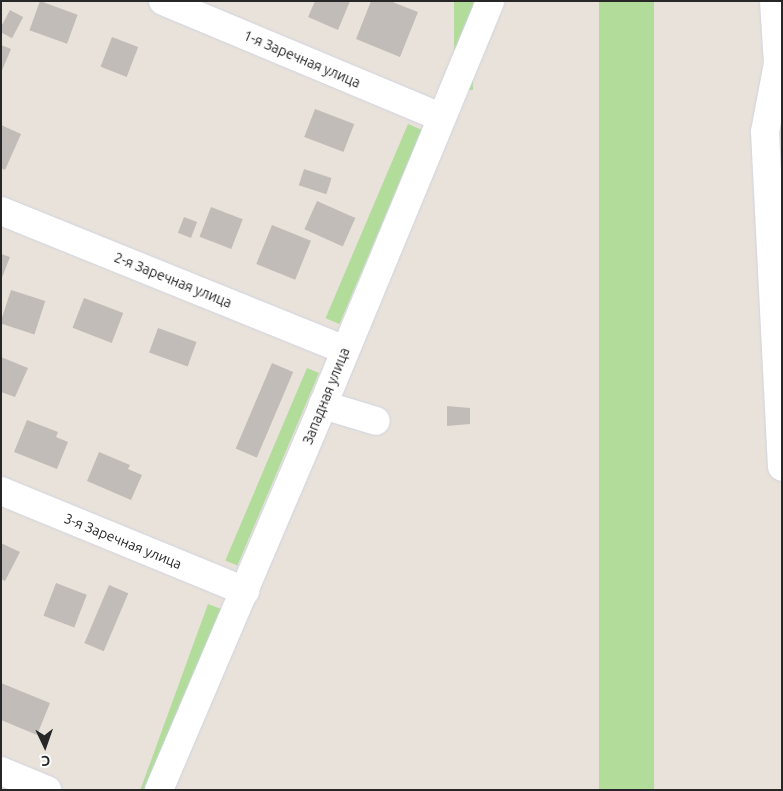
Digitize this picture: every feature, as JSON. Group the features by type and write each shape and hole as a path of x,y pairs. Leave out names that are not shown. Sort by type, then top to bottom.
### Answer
{"street":[{"name":"1-я Заречная улица","path":"163,1 440,117"},
{"name":"Западная улица","path":"159,790 245,591 440,117 490,1"},
{"path":"774,1 782,106"},
{"path":"780,69 765,132 782,467"},
{"name":"2-я Заречная улица","path":"1,210 345,350"},
{"path":"323,405 376,421"},
{"name":"3-я Заречная улица","path":"1,491 245,591"},
{"path":"1,771 47,790"}],"green space":[{"path":"454,1 473,1 473,90 454,90"},
{"path":"599,1 654,1 654,790 599,790"},
{"path":"408,124 422,130 339,324 326,318"},
{"path":"307,368 319,373 237,565 225,560"},
{"path":"208,604 222,609 156,790 140,790"}],"building":[{"path":"40,1 78,15 67,44 29,30"},
{"path":"315,1 350,1 338,30 308,17"},
{"path":"371,1 390,1 418,12 400,57 356,39"},
{"path":"10,10 23,17 12,38 1,32 1,27"},
{"path":"112,37 138,47 127,77 101,67"},
{"path":"1,45 11,49 1,73"},
{"path":"315,109 354,124 343,152 304,137"},
{"path":"1,125 21,134 5,170 1,168"},
{"path":"304,169 332,178 326,194 299,185"},
{"path":"317,201 355,218 343,246 304,229"},
{"path":"211,207 243,219 231,249 200,237"},
{"path":"184,217 197,222 191,238 178,233"},
{"path":"272,225 311,241 295,280 256,264"},
{"path":"1,254 10,257 1,280"},
{"path":"11,290 45,301 34,334 1,324"},
{"path":"84,298 123,313 112,343 73,328"},
{"path":"158,328 197,342 188,366 149,352"},
{"path":"1,357 28,368 15,397 1,392"},
{"path":"272,363 293,372 257,458 236,449"},
{"path":"447,406 470,408 470,424 447,426"},
{"path":"27,420 58,432 56,437 68,442 57,469 14,452"},
{"path":"99,452 130,465 128,469 142,475 131,500 87,481"},
{"path":"1,543 20,552 5,581 1,579"},
{"path":"56,583 87,595 74,628 43,616"},
{"path":"109,585 128,593 104,651 84,643"},
{"path":"1,683 50,703 37,735 1,720"}]}
